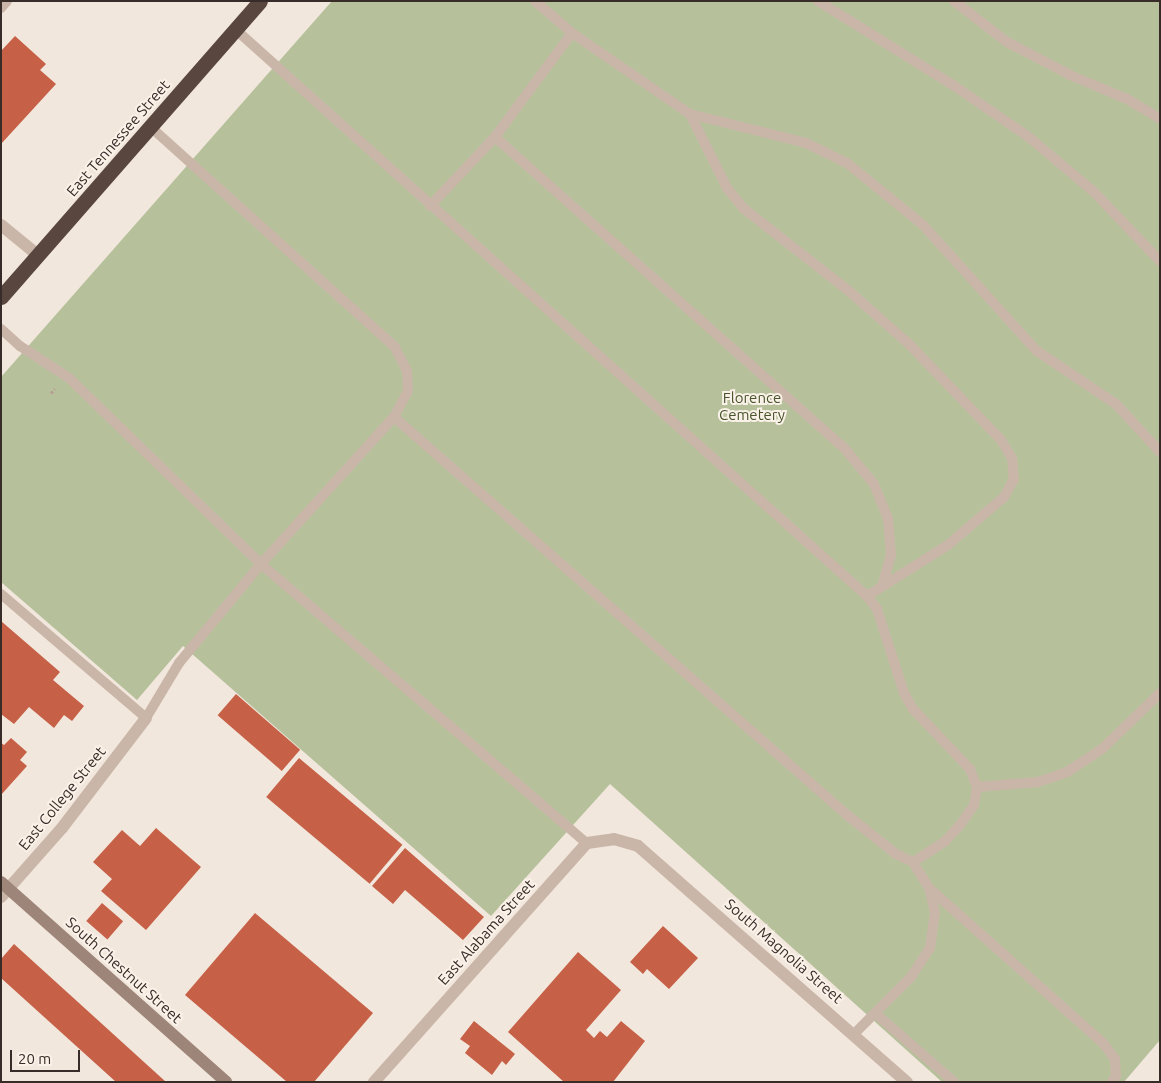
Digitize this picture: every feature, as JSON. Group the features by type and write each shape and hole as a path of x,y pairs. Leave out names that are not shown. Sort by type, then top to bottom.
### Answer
{"highway":[{"name":"East Tennessee Street","path":"1,297 260,1"}],"street":[{"path":"1,225 38,256"},
{"name":"East College Street","path":"4,889 62,828 146,718"},
{"name":"South Magnolia Street","path":"587,844 614,839 638,846 854,1034 892,1077 908,1082"},
{"name":"East Alabama Street","path":"374,1082 587,844"},
{"name":"South Chestnut Street","path":"4,889 226,1082"}],"lane":[{"path":"1,8 7,1"},
{"path":"535,1 572,33 690,114 806,143 847,163 923,225 1038,351 1116,404 1160,452"},
{"path":"818,1 953,84 1030,138 1093,191 1160,261"},
{"path":"954,1 1007,42 1070,75 1127,99 1160,119"},
{"path":"235,29 430,206 867,596 877,609 908,701 932,732 961,757 970,770 976,788 974,805 960,825 944,842 914,862"},
{"path":"430,206 495,137 572,33"},
{"path":"690,114 727,188 743,208 849,291 909,344 1001,440 1012,458 1014,479 1004,498 948,545 867,596"},
{"path":"1,594 146,718 179,663 261,564 394,417 408,391 407,371 395,347 151,127"},
{"path":"495,137 845,449 874,484 888,519 891,555 882,586"},
{"path":"1,329 20,346 68,378 261,564 587,844"},
{"path":"394,417 847,815 896,854 914,862 929,888 935,914 930,948 911,977 854,1034"},
{"path":"976,788 1038,782 1067,772 1102,748 1160,693"},
{"path":"929,888 1103,1043 1115,1059 1116,1076 1112,1082"},
{"path":"875,1013 954,1082"}],"green space":[{"name":"Florence Cemetery","path":"332,1 1160,1 1160,1040 1124,1082 942,1082 610,784 491,916 183,646 137,700 1,582 1,377"}],"building":[{"path":"15,36 46,64 40,70 56,84 1,144 1,51"},
{"path":"1,621 60,672 53,680 84,706 72,721 64,715 54,728 29,707 14,724 1,714"},
{"path":"236,694 300,750 282,771 218,715"},
{"path":"11,738 27,752 20,760 27,766 1,795 1,743 4,745"},
{"path":"299,758 402,845 370,884 266,797"},
{"path":"156,828 201,867 146,930 101,891 112,879 93,862 122,830 140,846"},
{"path":"405,848 484,917 463,940 405,890 393,904 372,886"},
{"path":"102,903 123,921 107,939 86,921"},
{"path":"255,913 373,1013 314,1082 287,1082 185,995"},
{"path":"663,926 698,958 669,989 647,969 643,974 630,962"},
{"path":"14,944 166,1082 116,1082 1,978 1,959"},
{"path":"578,952 621,990 586,1030 594,1038 600,1031 607,1037 621,1021 645,1041 613,1082 564,1082 508,1032"},
{"path":"474,1021 515,1054 506,1065 502,1061 492,1075 465,1053 470,1046 460,1039"}]}
